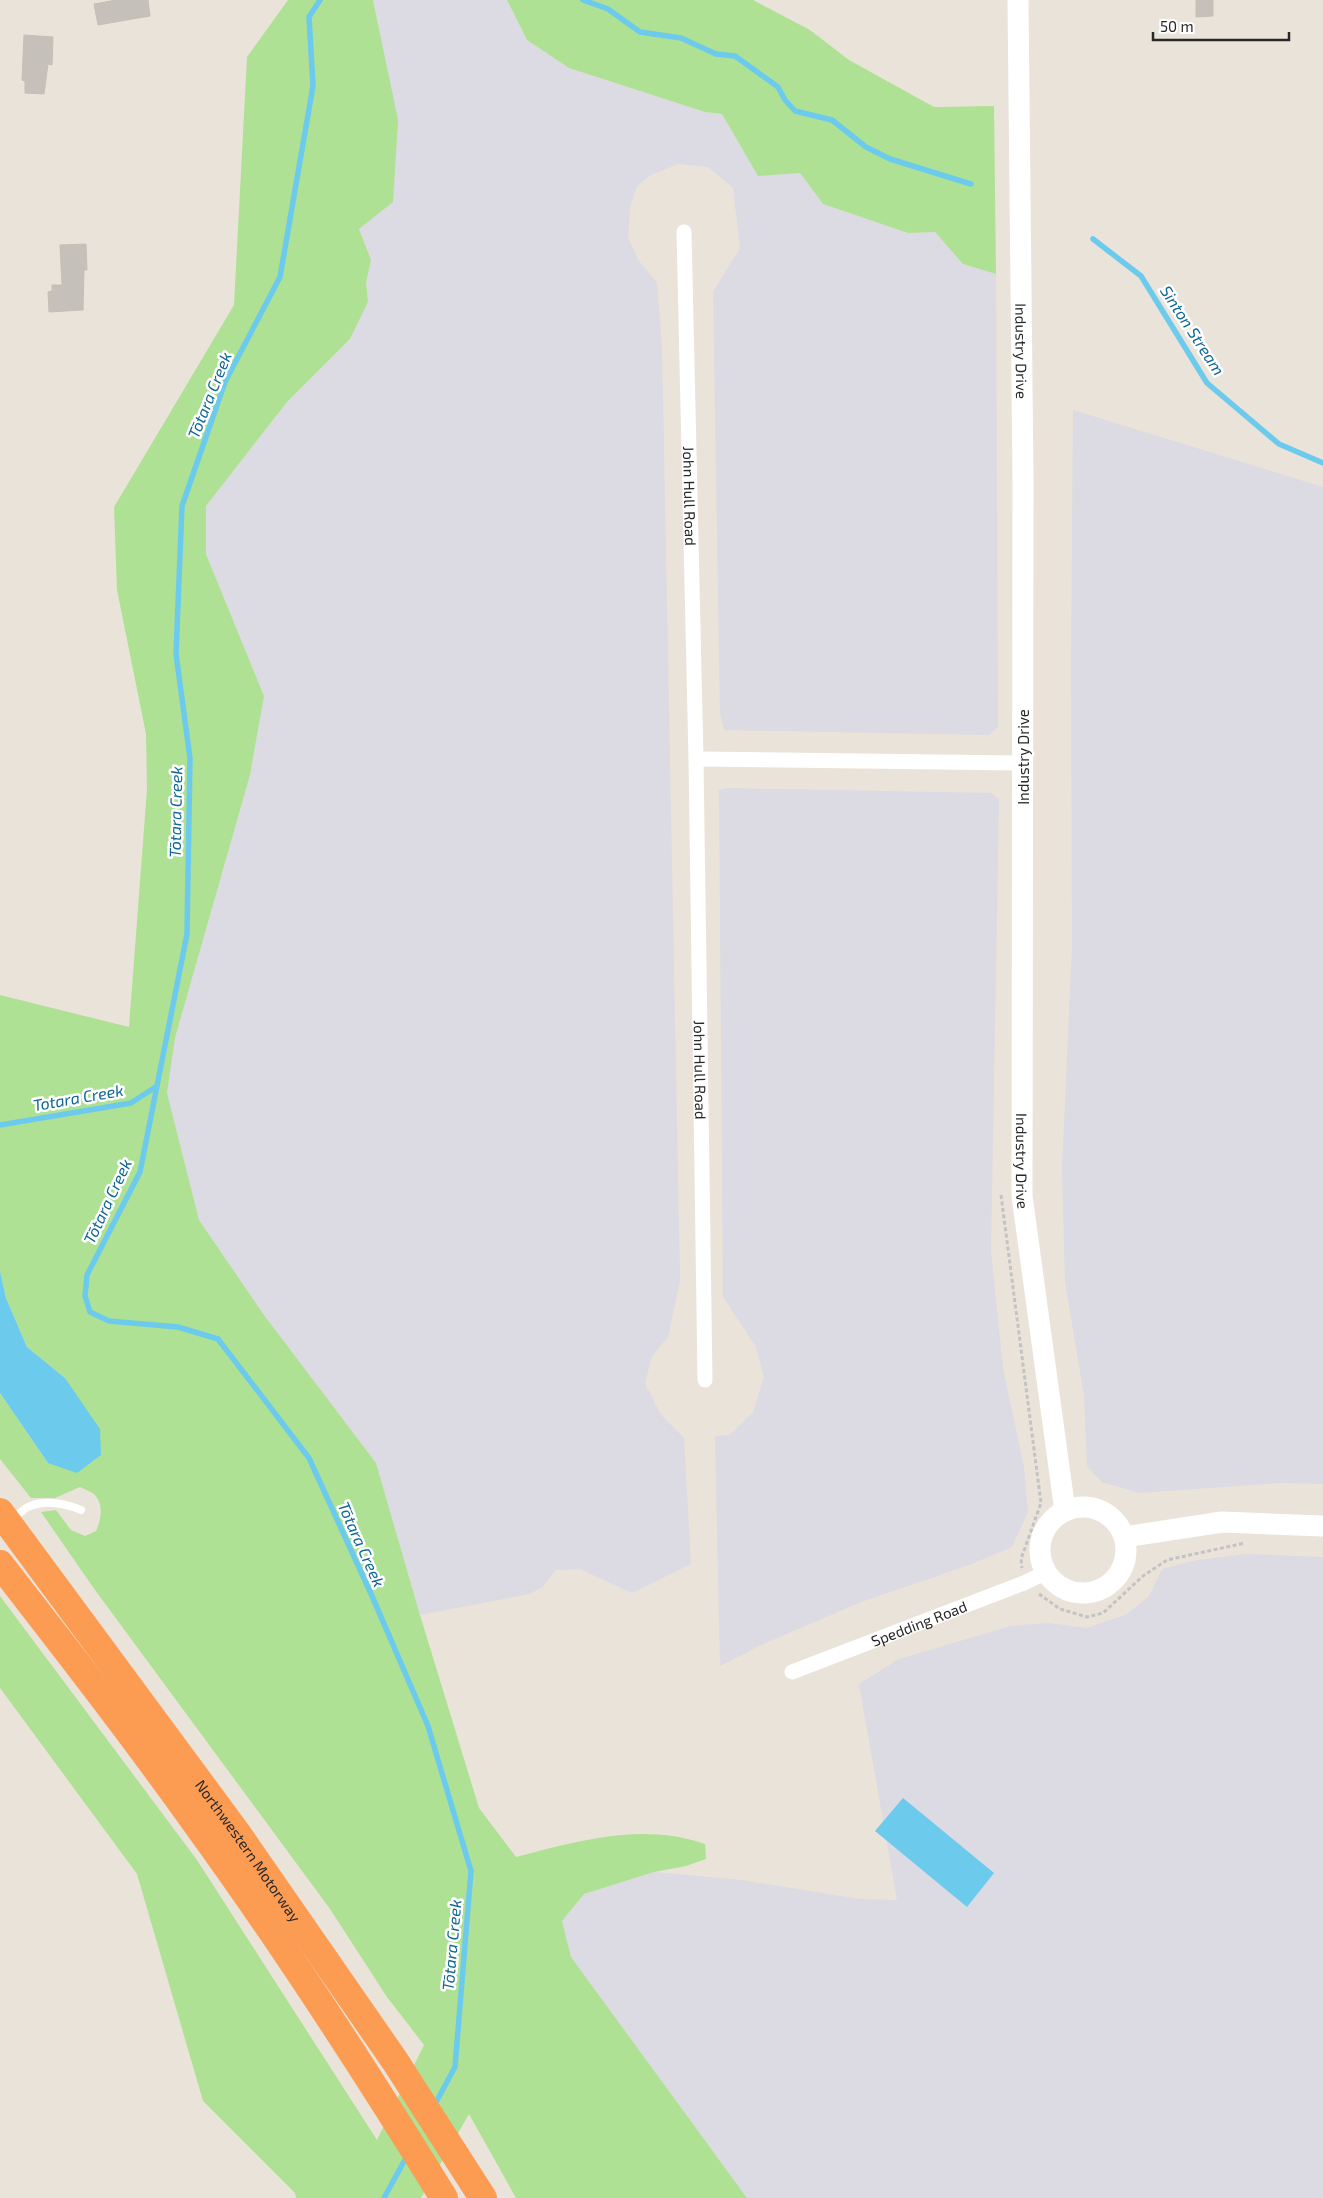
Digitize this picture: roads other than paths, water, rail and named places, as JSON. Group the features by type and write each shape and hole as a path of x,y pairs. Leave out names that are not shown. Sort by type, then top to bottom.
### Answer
{"highway":[{"name":"Northwestern Motorway","path":"4,1518 237,1833 395,2061 483,2198"},
{"name":"Northwestern Motorway","path":"0,1564 79,1666 195,1822 378,2091 444,2198"}],"street":[{"name":"Industry Drive","path":"1018,0 1024,480 1022,1196 1065,1510"},
{"name":"John Hull Road","path":"684,232 696,759 705,1380"},
{"path":"696,759 1023,763"},
{"path":"1079,1507 1094,1508 1108,1514 1118,1525 1124,1537 1126,1551 1124,1565 1112,1582 1094,1592 1080,1594 1066,1591 1054,1583 1045,1573 1040,1560 1039,1545 1044,1531 1052,1519 1065,1510 1079,1507"},
{"path":"1124,1537 1222,1522 1323,1526"},
{"name":"Spedding Road","path":"792,1672 1045,1573"}],"lane":[{"path":"4,1518 30,1506 60,1504 81,1510"}],"water":[{"path":"0,1271 6,1298 27,1347 65,1378 100,1429 101,1455 77,1473 48,1463 0,1393"},
{"path":"903,1798 994,1873 967,1907 875,1831"}],"waterway":[{"name":"Tōtara Creek","path":"320,0 309,17 313,86 280,277 225,382 182,506 176,654 190,758 187,934 140,1172 87,1275 85,1296 90,1312 109,1321 178,1327 218,1339 309,1458 372,1596 428,1726 471,1871 455,2067 434,2106"},
{"name":"Sinton Stream","path":"583,0 608,9 640,32 681,38 716,54 735,56 778,87 785,100 795,111 832,120 866,147 890,159 971,184"},
{"name":"Sinton Stream","path":"1093,239 1141,276 1207,383 1279,444 1323,463"},
{"name":"Totara Creek","path":"0,1125 131,1103 157,1086"},
{"name":"Tōtara Creek","path":"384,2198 408,2154"}]}
